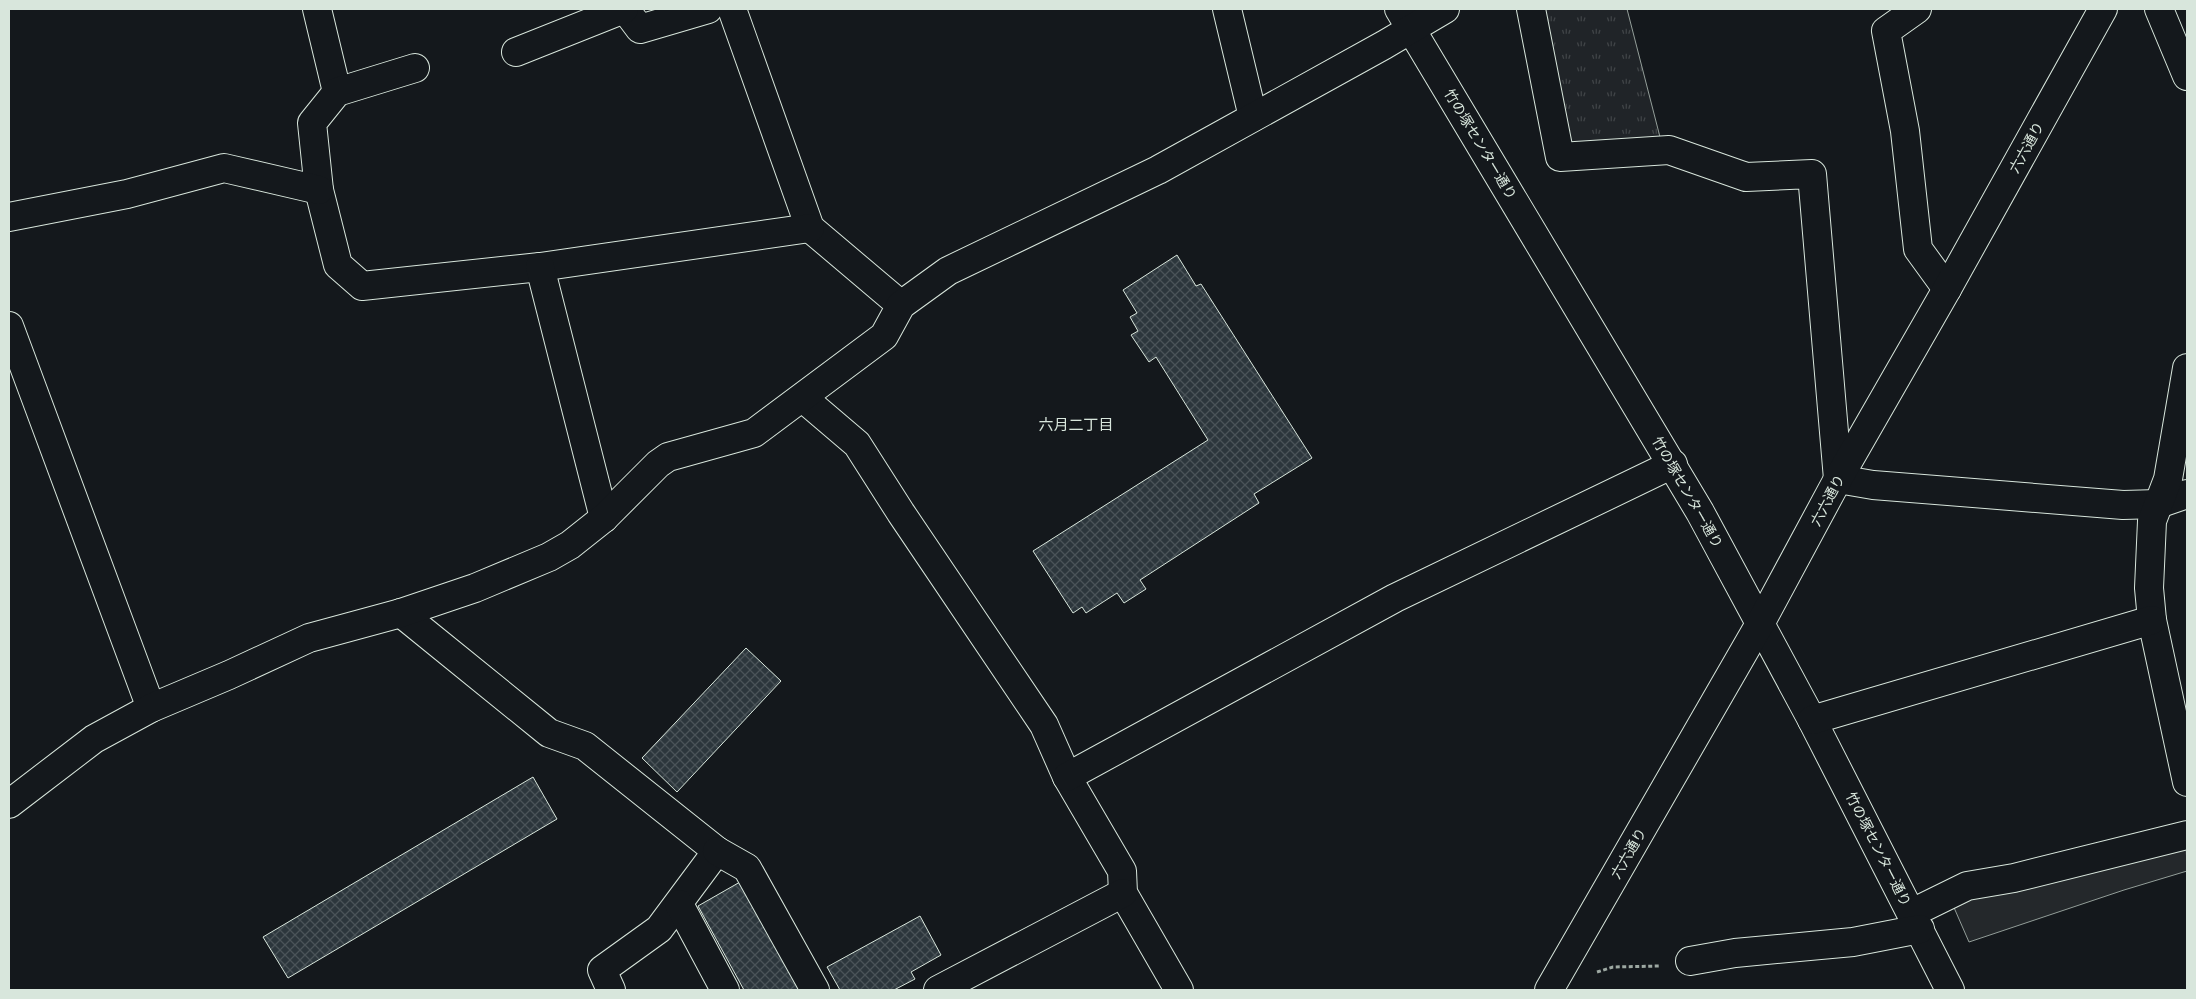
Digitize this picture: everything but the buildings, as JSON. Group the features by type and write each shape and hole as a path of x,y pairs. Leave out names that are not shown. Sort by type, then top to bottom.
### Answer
{"street":[{"path":"317,9 337,92"},
{"path":"516,52 625,9 640,29 708,9"},
{"path":"732,9 810,228 901,305"},
{"path":"1227,9 1253,117"},
{"path":"9,804 94,739 151,708 309,638 401,613 475,588 549,557 570,545 604,518 658,464 668,457 754,433 803,398 884,336 901,305 948,271 1158,170 1253,117 1405,18 1445,9"},
{"path":"1531,9 1560,157 1669,150 1746,177 1812,174 1838,479 1873,485 2123,506 2158,504 2187,494"},
{"path":"1917,9 1886,31 1905,131 1918,249 1947,289"},
{"name":"六六通り","path":"1551,987 1761,622 1838,479 1947,289 2103,9"},
{"path":"2159,9 2187,76"},
{"name":"竹の塚センター通り","path":"1405,18 1672,464 1761,622 1950,990"},
{"path":"415,68 337,92 312,123 319,190 338,265 362,286 540,267 810,228"},
{"path":"9,217 127,194 224,168 319,190"},
{"path":"540,267 604,518"},
{"path":"9,326 151,708"},
{"path":"2187,368 2168,478 2152,522 2149,588 2152,620 2187,782"},
{"path":"803,398 857,444 901,513 1044,725 1067,777 1122,871 1123,893 1179,990"},
{"path":"1067,777 1395,598 1672,464"},
{"path":"401,613 549,733 585,746 717,851 747,868 815,990"},
{"path":"1812,720 2152,620"},
{"path":"1690,961 1735,953 1853,942 1916,921 1967,886 2014,878 2187,835"},
{"path":"611,990 602,970 660,929 717,851"},
{"path":"938,990 1123,893"},
{"path":"679,904 725,990"}],"path":[{"path":"1551,987 1613,967 1653,967 1690,961"}],"green space":[{"path":"1538,9 1627,9 1660,137 1571,145"}],"shaded area":[{"path":"2186,841 2187,871 1969,942 1952,903"}],"district":[{"name":"六月二丁目","path":"1076,424"}]}
